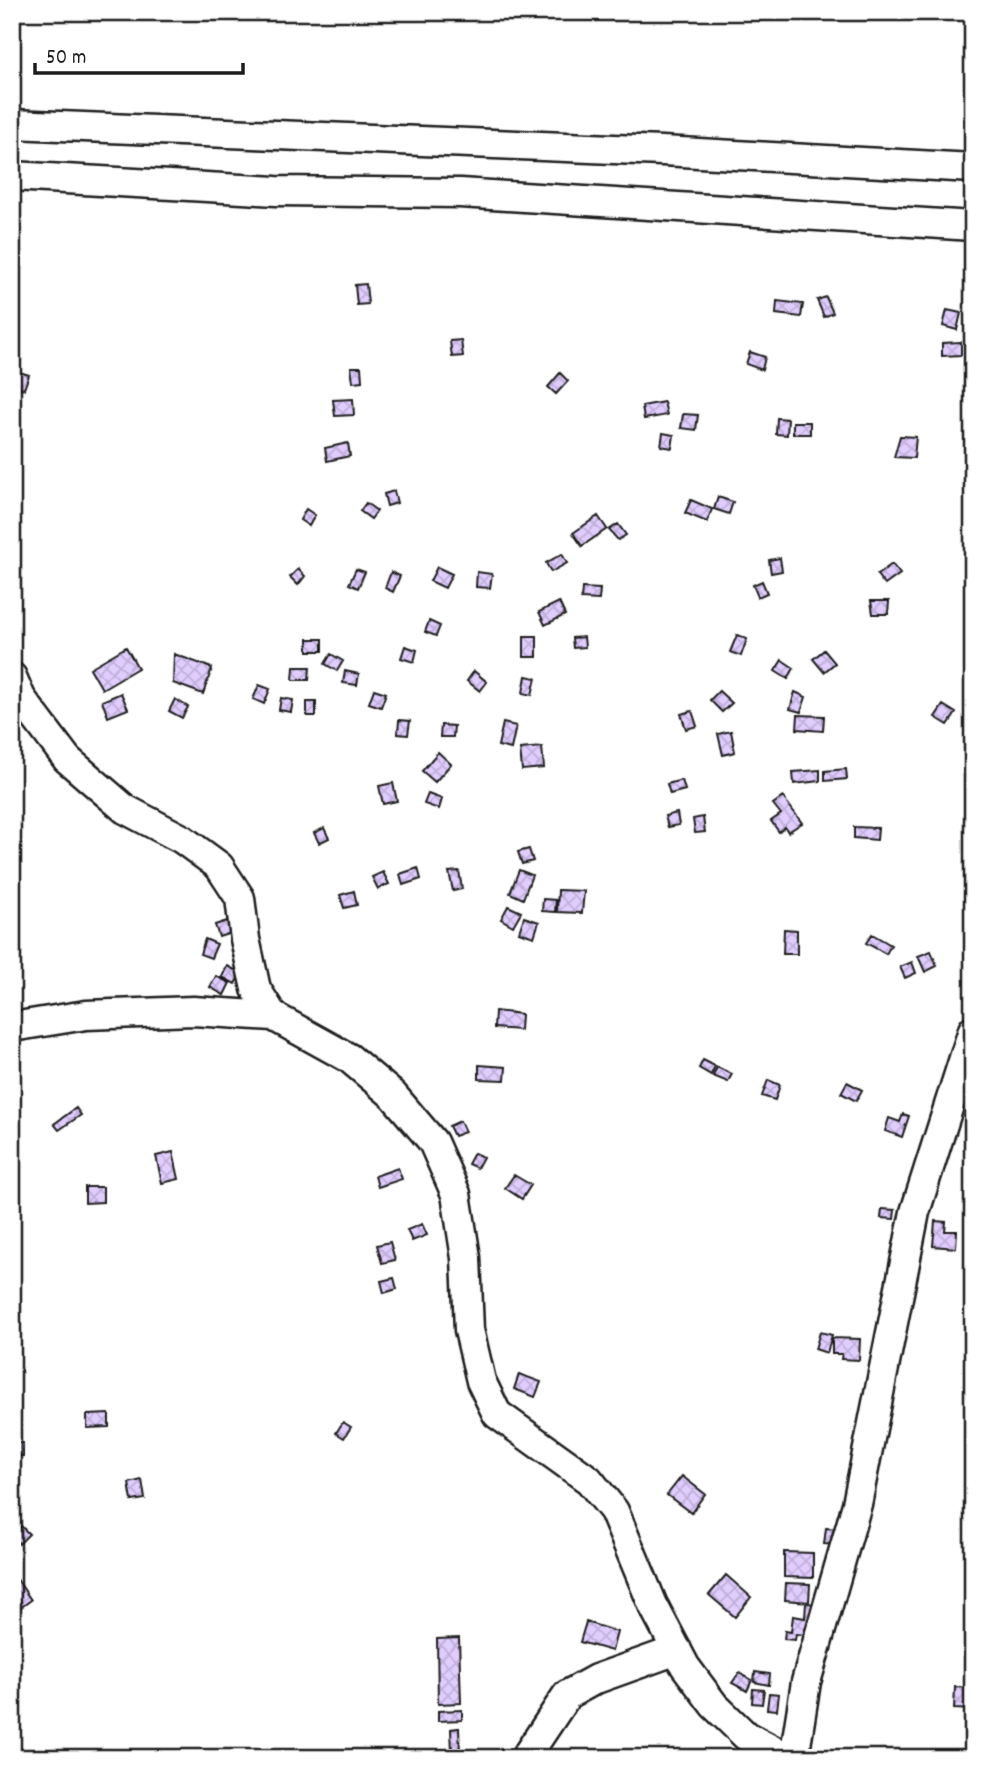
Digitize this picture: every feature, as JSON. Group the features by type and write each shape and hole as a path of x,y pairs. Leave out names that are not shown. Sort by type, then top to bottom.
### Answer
{"street":[{"path":"12,124 662,151 973,168"},
{"path":"12,176 276,191 460,193 973,226"},
{"path":"12,677 21,698 67,759 125,809 182,839 219,866 240,898 245,939 256,989 273,1016"},
{"path":"12,1027 86,1015 193,1011 273,1016 349,1058 393,1096 433,1142 456,1194 466,1258 469,1330 481,1381 497,1414 589,1480 614,1511 653,1605 685,1666 714,1705 746,1736 788,1758"},
{"path":"794,1758 806,1682 857,1504 915,1212 973,1030"},
{"path":"525,1758 567,1695 596,1679 677,1650"}],"building":[{"path":"366,284 368,304 357,305 355,285"},
{"path":"826,297 833,313 824,317 817,300"},
{"path":"777,301 803,304 801,317 776,314"},
{"path":"947,310 961,313 957,330 943,326"},
{"path":"461,340 463,356 452,357 450,341"},
{"path":"961,342 961,355 942,356 942,343"},
{"path":"750,352 765,357 762,370 746,364"},
{"path":"351,367 361,367 362,381 353,382"},
{"path":"16,371 29,375 24,389 12,385"},
{"path":"560,373 568,381 556,394 548,387"},
{"path":"353,399 354,415 335,416 333,400"},
{"path":"664,402 667,415 644,419 642,406"},
{"path":"683,414 698,415 696,430 681,428"},
{"path":"777,418 788,419 787,435 776,434"},
{"path":"793,422 810,422 810,434 793,434"},
{"path":"663,433 674,435 672,448 661,446"},
{"path":"900,436 916,437 914,458 894,457"},
{"path":"348,443 350,456 327,461 325,448"},
{"path":"394,491 397,503 387,506 384,494"},
{"path":"718,497 733,502 729,514 714,509"},
{"path":"691,500 712,509 707,522 685,513"},
{"path":"366,503 377,511 371,519 360,511"},
{"path":"306,509 315,515 309,526 300,520"},
{"path":"598,516 607,529 582,546 573,533"},
{"path":"618,524 626,535 618,540 609,530"},
{"path":"562,554 567,563 551,572 546,563"},
{"path":"780,558 782,571 771,573 769,560"},
{"path":"892,564 900,574 885,585 877,575"},
{"path":"437,567 452,574 445,588 430,581"},
{"path":"298,569 305,576 298,585 290,577"},
{"path":"356,569 365,572 358,588 349,584"},
{"path":"391,572 400,576 393,592 385,588"},
{"path":"477,572 492,574 490,588 476,587"},
{"path":"762,581 767,593 758,597 753,585"},
{"path":"582,588 600,589 599,600 581,599"},
{"path":"871,601 889,601 888,614 873,614"},
{"path":"559,602 565,615 545,625 539,612"},
{"path":"429,621 440,626 436,636 425,632"},
{"path":"737,635 747,639 741,656 730,652"},
{"path":"524,636 537,636 537,657 524,657"},
{"path":"584,637 585,647 573,648 572,638"},
{"path":"308,639 323,639 323,651 308,651"},
{"path":"405,646 417,650 414,662 401,658"},
{"path":"126,647 138,668 102,689 90,668"},
{"path":"824,650 835,663 824,672 813,659"},
{"path":"174,654 212,668 203,694 173,683"},
{"path":"331,654 343,661 337,671 325,664"},
{"path":"782,660 794,668 788,679 775,671"},
{"path":"294,667 310,667 309,680 293,680"},
{"path":"345,671 359,674 357,685 343,683"},
{"path":"474,671 487,682 480,691 467,681"},
{"path":"526,676 536,678 532,695 523,693"},
{"path":"259,685 270,689 264,704 253,699"},
{"path":"374,689 386,693 381,707 369,703"},
{"path":"719,691 732,703 722,712 710,700"},
{"path":"795,692 806,697 801,712 790,709"},
{"path":"121,693 128,709 108,717 102,701"},
{"path":"281,698 293,700 291,712 279,710"},
{"path":"175,699 188,707 182,718 169,711"},
{"path":"307,702 316,702 316,716 307,716"},
{"path":"943,705 956,713 948,725 935,717"},
{"path":"692,711 697,726 686,729 681,714"},
{"path":"798,715 824,716 823,731 797,729"},
{"path":"399,720 410,721 408,735 398,734"},
{"path":"503,723 516,726 511,749 498,746"},
{"path":"441,725 454,726 453,737 440,737"},
{"path":"731,731 735,752 723,755 718,734"},
{"path":"542,747 544,768 522,770 520,749"},
{"path":"438,752 451,764 435,782 422,771"},
{"path":"846,769 847,779 825,781 825,771"},
{"path":"820,770 820,781 794,784 793,772"},
{"path":"682,780 685,790 670,794 667,784"},
{"path":"393,783 397,801 383,804 379,786"},
{"path":"428,794 442,799 439,809 424,804"},
{"path":"783,797 802,823 788,832 785,827 779,832 771,821 781,814 773,804"},
{"path":"677,813 679,825 668,827 665,816"},
{"path":"703,817 705,832 695,833 693,819"},
{"path":"854,827 878,828 877,840 854,838"},
{"path":"324,828 329,838 319,843 314,833"},
{"path":"529,849 533,861 522,864 518,852"},
{"path":"418,868 421,879 403,885 400,874"},
{"path":"519,870 532,875 523,899 510,893"},
{"path":"459,871 462,889 453,891 449,872"},
{"path":"383,872 389,884 378,889 372,877"},
{"path":"558,890 584,891 582,913 557,912"},
{"path":"354,891 357,905 344,908 340,895"},
{"path":"543,899 556,900 555,912 542,911"},
{"path":"508,906 521,912 513,926 501,919"},
{"path":"524,917 539,922 534,937 519,932"},
{"path":"230,920 234,932 219,937 215,925"},
{"path":"784,929 797,930 797,954 783,954"},
{"path":"872,934 891,945 886,954 866,943"},
{"path":"205,939 217,944 211,958 200,954"},
{"path":"931,951 937,966 925,972 918,956"},
{"path":"912,962 916,973 905,978 900,967"},
{"path":"227,966 241,973 235,984 222,977"},
{"path":"216,976 230,983 224,995 210,987"},
{"path":"495,1011 521,1014 520,1030 494,1028"},
{"path":"703,1060 715,1066 711,1075 699,1068"},
{"path":"479,1065 506,1067 505,1080 479,1079"},
{"path":"717,1067 732,1074 728,1082 713,1076"},
{"path":"768,1080 780,1085 775,1100 762,1096"},
{"path":"847,1082 862,1090 856,1101 841,1093"},
{"path":"76,1108 81,1115 59,1130 54,1124"},
{"path":"903,1114 909,1116 902,1137 885,1131 889,1118 900,1122"},
{"path":"460,1121 465,1132 454,1136 449,1126"},
{"path":"173,1152 179,1179 162,1183 156,1156"},
{"path":"474,1153 483,1157 477,1168 468,1164"},
{"path":"398,1168 402,1179 378,1187 375,1176"},
{"path":"514,1175 531,1185 522,1199 505,1188"},
{"path":"85,1187 103,1187 103,1202 85,1203"},
{"path":"882,1209 895,1210 894,1219 881,1218"},
{"path":"935,1221 946,1222 945,1231 957,1231 956,1248 933,1246"},
{"path":"422,1224 427,1235 412,1241 407,1230"},
{"path":"390,1242 395,1260 382,1263 377,1245"},
{"path":"394,1278 397,1289 384,1293 381,1281"},
{"path":"820,1332 832,1335 827,1353 815,1349"},
{"path":"832,1338 860,1339 859,1360 841,1359 842,1354 832,1354"},
{"path":"519,1374 541,1382 535,1397 514,1389"},
{"path":"109,1414 109,1427 87,1428 87,1415"},
{"path":"343,1422 351,1427 344,1438 336,1433"},
{"path":"12,1443 23,1443 23,1456 12,1456"},
{"path":"682,1476 705,1494 691,1513 667,1495"},
{"path":"142,1480 145,1499 132,1501 129,1483"},
{"path":"21,1526 29,1534 19,1544 12,1534"},
{"path":"826,1528 840,1529 839,1545 824,1544"},
{"path":"784,1552 813,1553 813,1578 784,1577"},
{"path":"12,1572 31,1600 16,1611 12,1606"},
{"path":"726,1575 751,1597 735,1617 709,1595"},
{"path":"786,1583 810,1584 809,1602 785,1600"},
{"path":"806,1603 819,1604 815,1636 796,1634 795,1640 784,1639 785,1631 791,1632 793,1616 805,1618"},
{"path":"586,1622 617,1632 612,1651 580,1642"},
{"path":"459,1638 461,1703 438,1704 437,1639"},
{"path":"755,1672 770,1674 769,1685 754,1682"},
{"path":"739,1673 752,1680 747,1691 732,1683"},
{"path":"955,1687 973,1688 973,1710 954,1709"},
{"path":"753,1689 764,1690 762,1704 752,1703"},
{"path":"769,1693 779,1694 777,1710 767,1709"},
{"path":"462,1710 462,1720 438,1721 438,1711"},
{"path":"459,1728 460,1753 452,1753 451,1729"}]}
